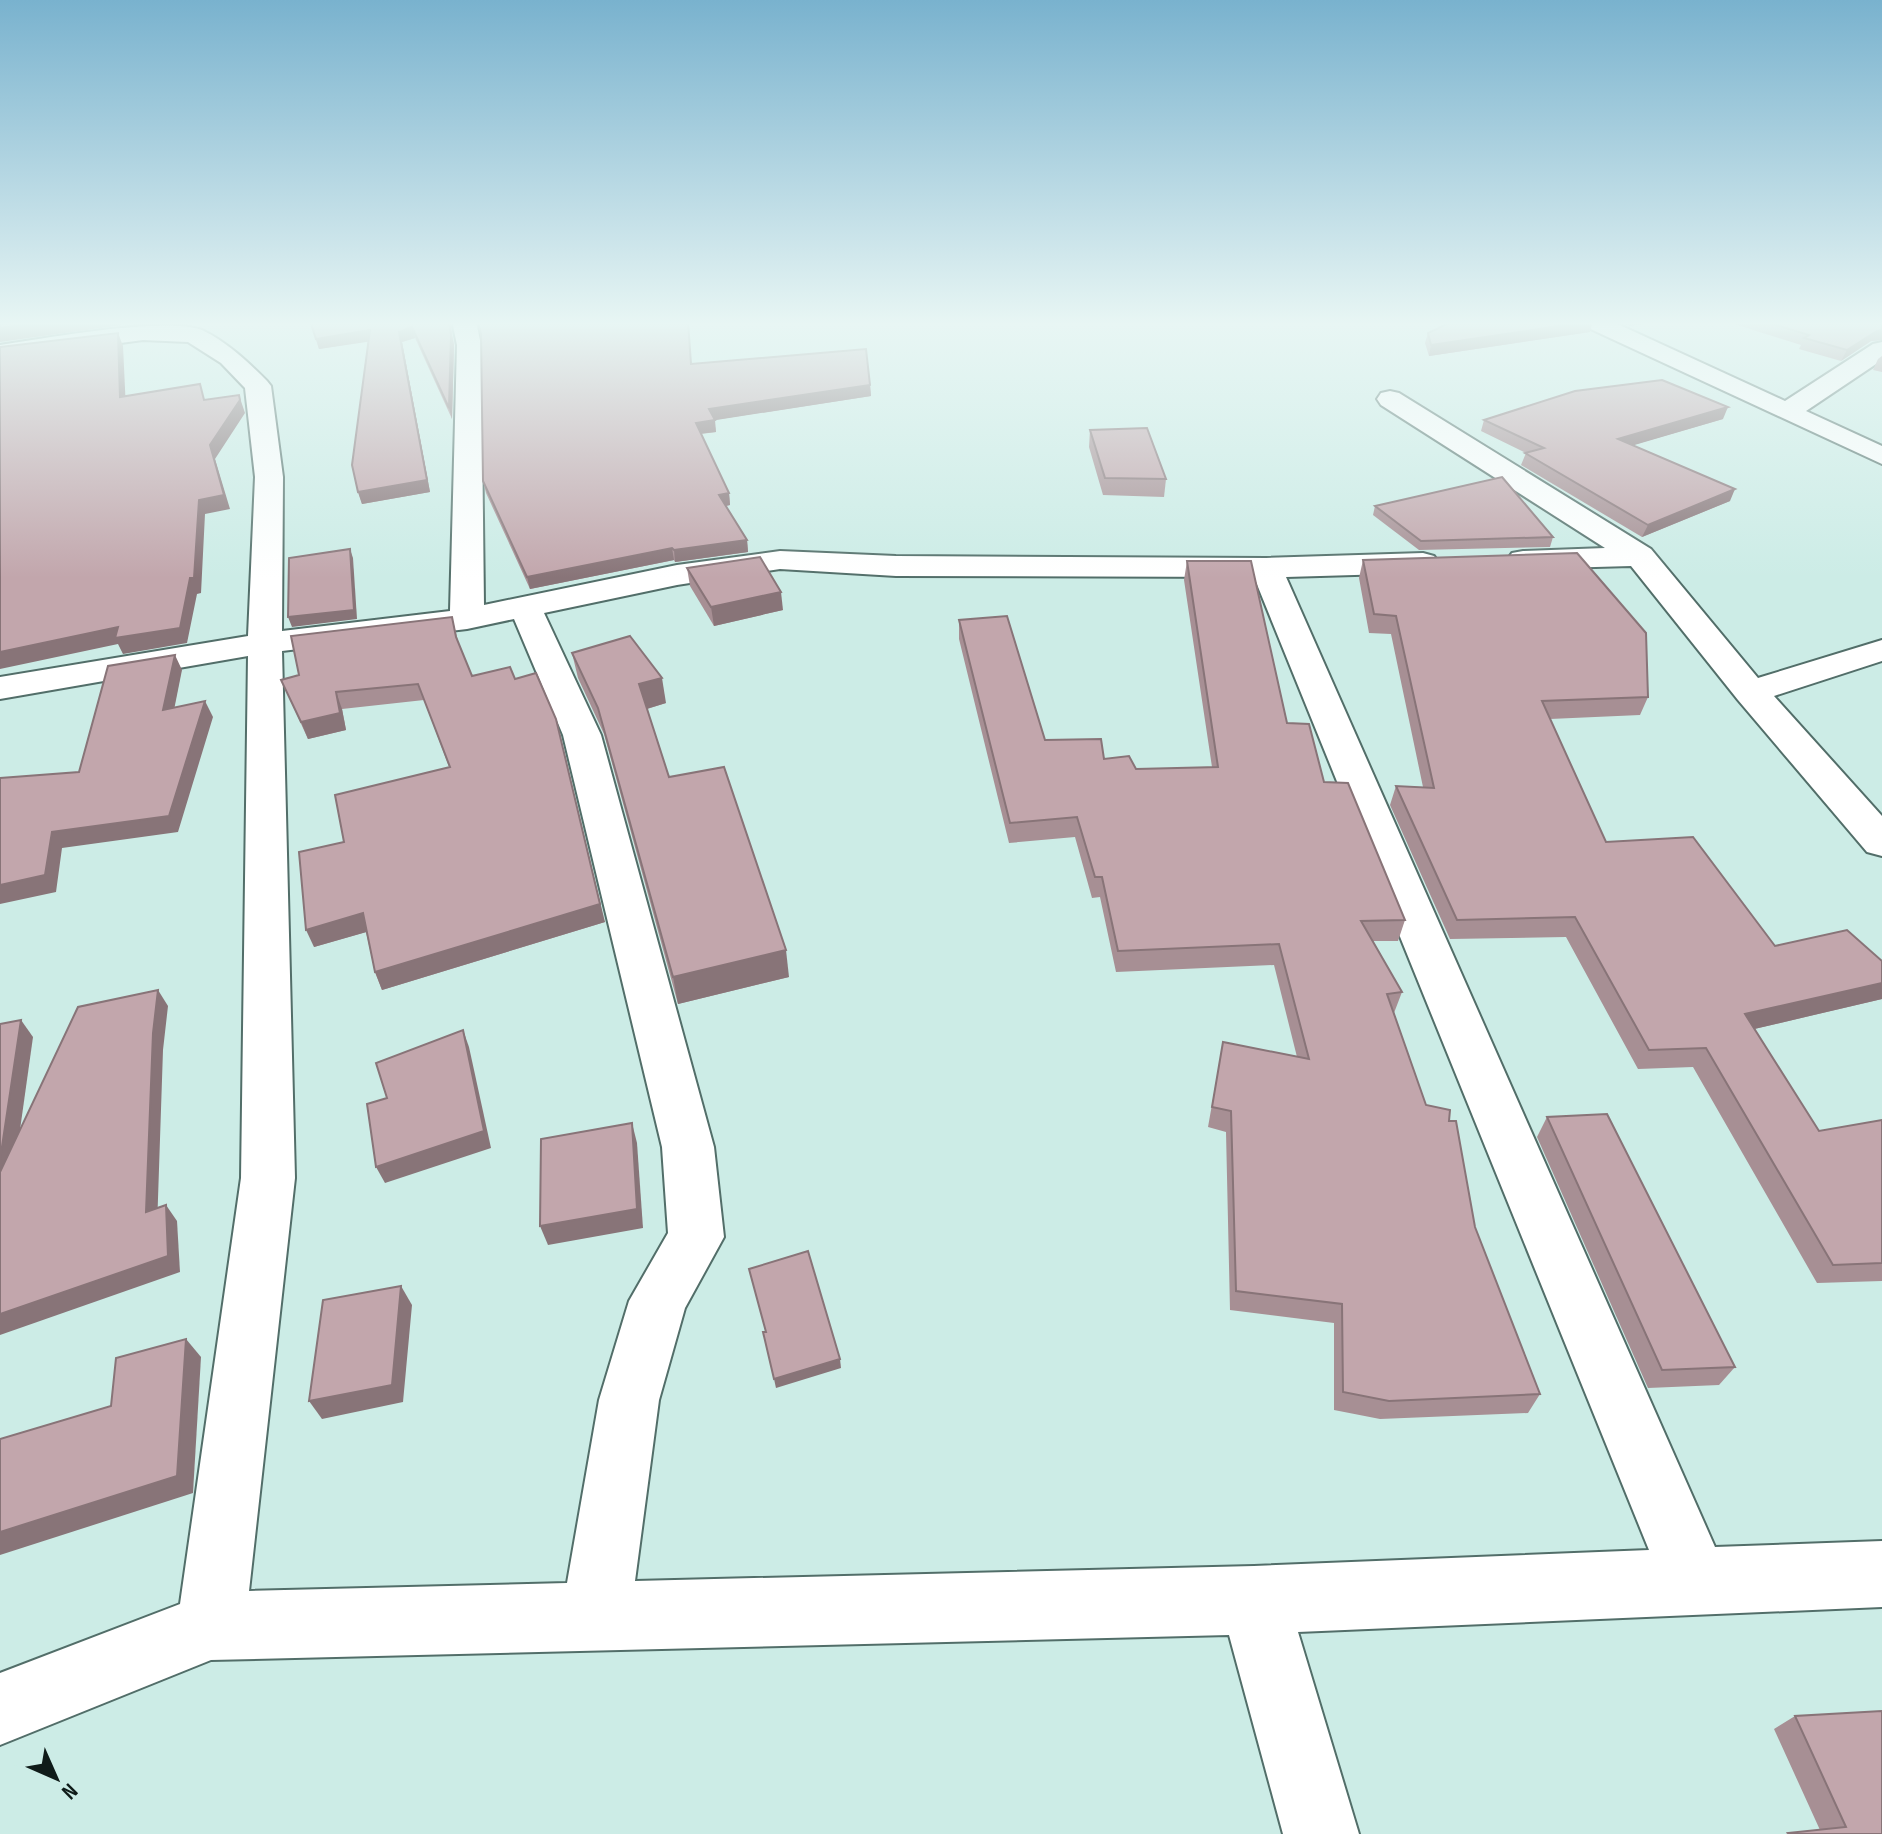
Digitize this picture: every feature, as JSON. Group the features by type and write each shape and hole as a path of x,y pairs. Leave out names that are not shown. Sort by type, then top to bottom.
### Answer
{"street":[{"path":"211,1626 268,1178 265,643 269,477 260,407"},
{"path":"467,619 469,407"},
{"path":"1402,407 1640,556 1751,692 1882,842"},
{"path":"1778,407 1882,456"},
{"path":"1788,411 1795,407"},
{"path":"1500,561 1640,556"},
{"path":"0,688 265,643 467,619 677,575 780,560 896,566 1266,568 1453,562"},
{"path":"1266,568 1696,1582"},
{"path":"526,609 582,735 688,1147 696,1237 658,1301 629,1400 596,1616"},
{"path":"1751,692 1882,650"},
{"path":"0,1709 211,1626 1254,1600 1882,1574"},
{"path":"1254,1600 1321,1834"}],"building":[{"path":"0,407 236,407 210,445 224,495 199,500 194,578 190,578 180,628 115,638 118,627 0,652"},
{"path":"360,407 413,407 427,480 358,492 352,465"},
{"path":"482,407 725,407 709,409 715,420 696,423 729,493 719,495 747,540 672,548 527,577 483,481"},
{"path":"1526,407 1727,407 1618,439 1735,489 1648,525 1525,453 1544,448 1484,420"},
{"path":"1147,428 1166,479 1105,478 1090,430"},
{"path":"1502,477 1553,537 1421,541 1375,506"},
{"path":"350,549 354,610 288,617 289,558"},
{"path":"1577,553 1646,633 1648,697 1542,701 1606,842 1693,837 1775,946 1847,930 1882,961 1882,983 1745,1014 1819,1131 1882,1120 1882,1263 1833,1265 1706,1048 1649,1050 1575,917 1457,920 1396,786 1434,788 1396,616 1374,614 1363,560"},
{"path":"760,557 781,592 711,607 687,568"},
{"path":"1187,561 1251,561 1287,723 1309,724 1324,782 1348,783 1405,920 1361,921 1402,992 1387,994 1426,1105 1450,1110 1449,1121 1456,1121 1475,1227 1540,1394 1389,1401 1343,1392 1342,1304 1236,1291 1231,1111 1212,1107 1223,1042 1309,1059 1279,944 1118,951 1102,877 1095,877 1077,817 1010,823 959,620 1007,616 1045,740 1101,739 1104,759 1129,756 1136,769 1218,767"},
{"path":"452,617 456,637 472,676 510,667 515,679 536,673 556,719 600,904 375,972 363,913 306,930 299,852 344,842 335,795 450,767 418,684 336,692 340,713 301,722 281,680 299,675 291,636"},
{"path":"630,636 662,678 639,684 669,777 724,767 786,950 673,977 598,708 572,653"},
{"path":"175,655 163,710 205,701 169,816 52,832 45,875 0,885 0,778 79,772 108,666"},
{"path":"158,990 153,1033 146,1212 166,1205 168,1256 0,1314 0,1172 78,1007"},
{"path":"21,1020 0,1160 0,1024"},
{"path":"463,1030 484,1131 376,1167 367,1104 387,1098 376,1063"},
{"path":"1607,1114 1735,1367 1662,1370 1547,1117"},
{"path":"632,1123 637,1209 540,1226 541,1139"},
{"path":"808,1251 840,1359 774,1379 763,1332 766,1332 749,1269"},
{"path":"401,1286 392,1385 309,1401 323,1300"},
{"path":"186,1339 177,1476 0,1532 0,1439 111,1406 116,1358"},
{"path":"1882,1711 1882,1834 1789,1834 1846,1827 1795,1716"}]}
